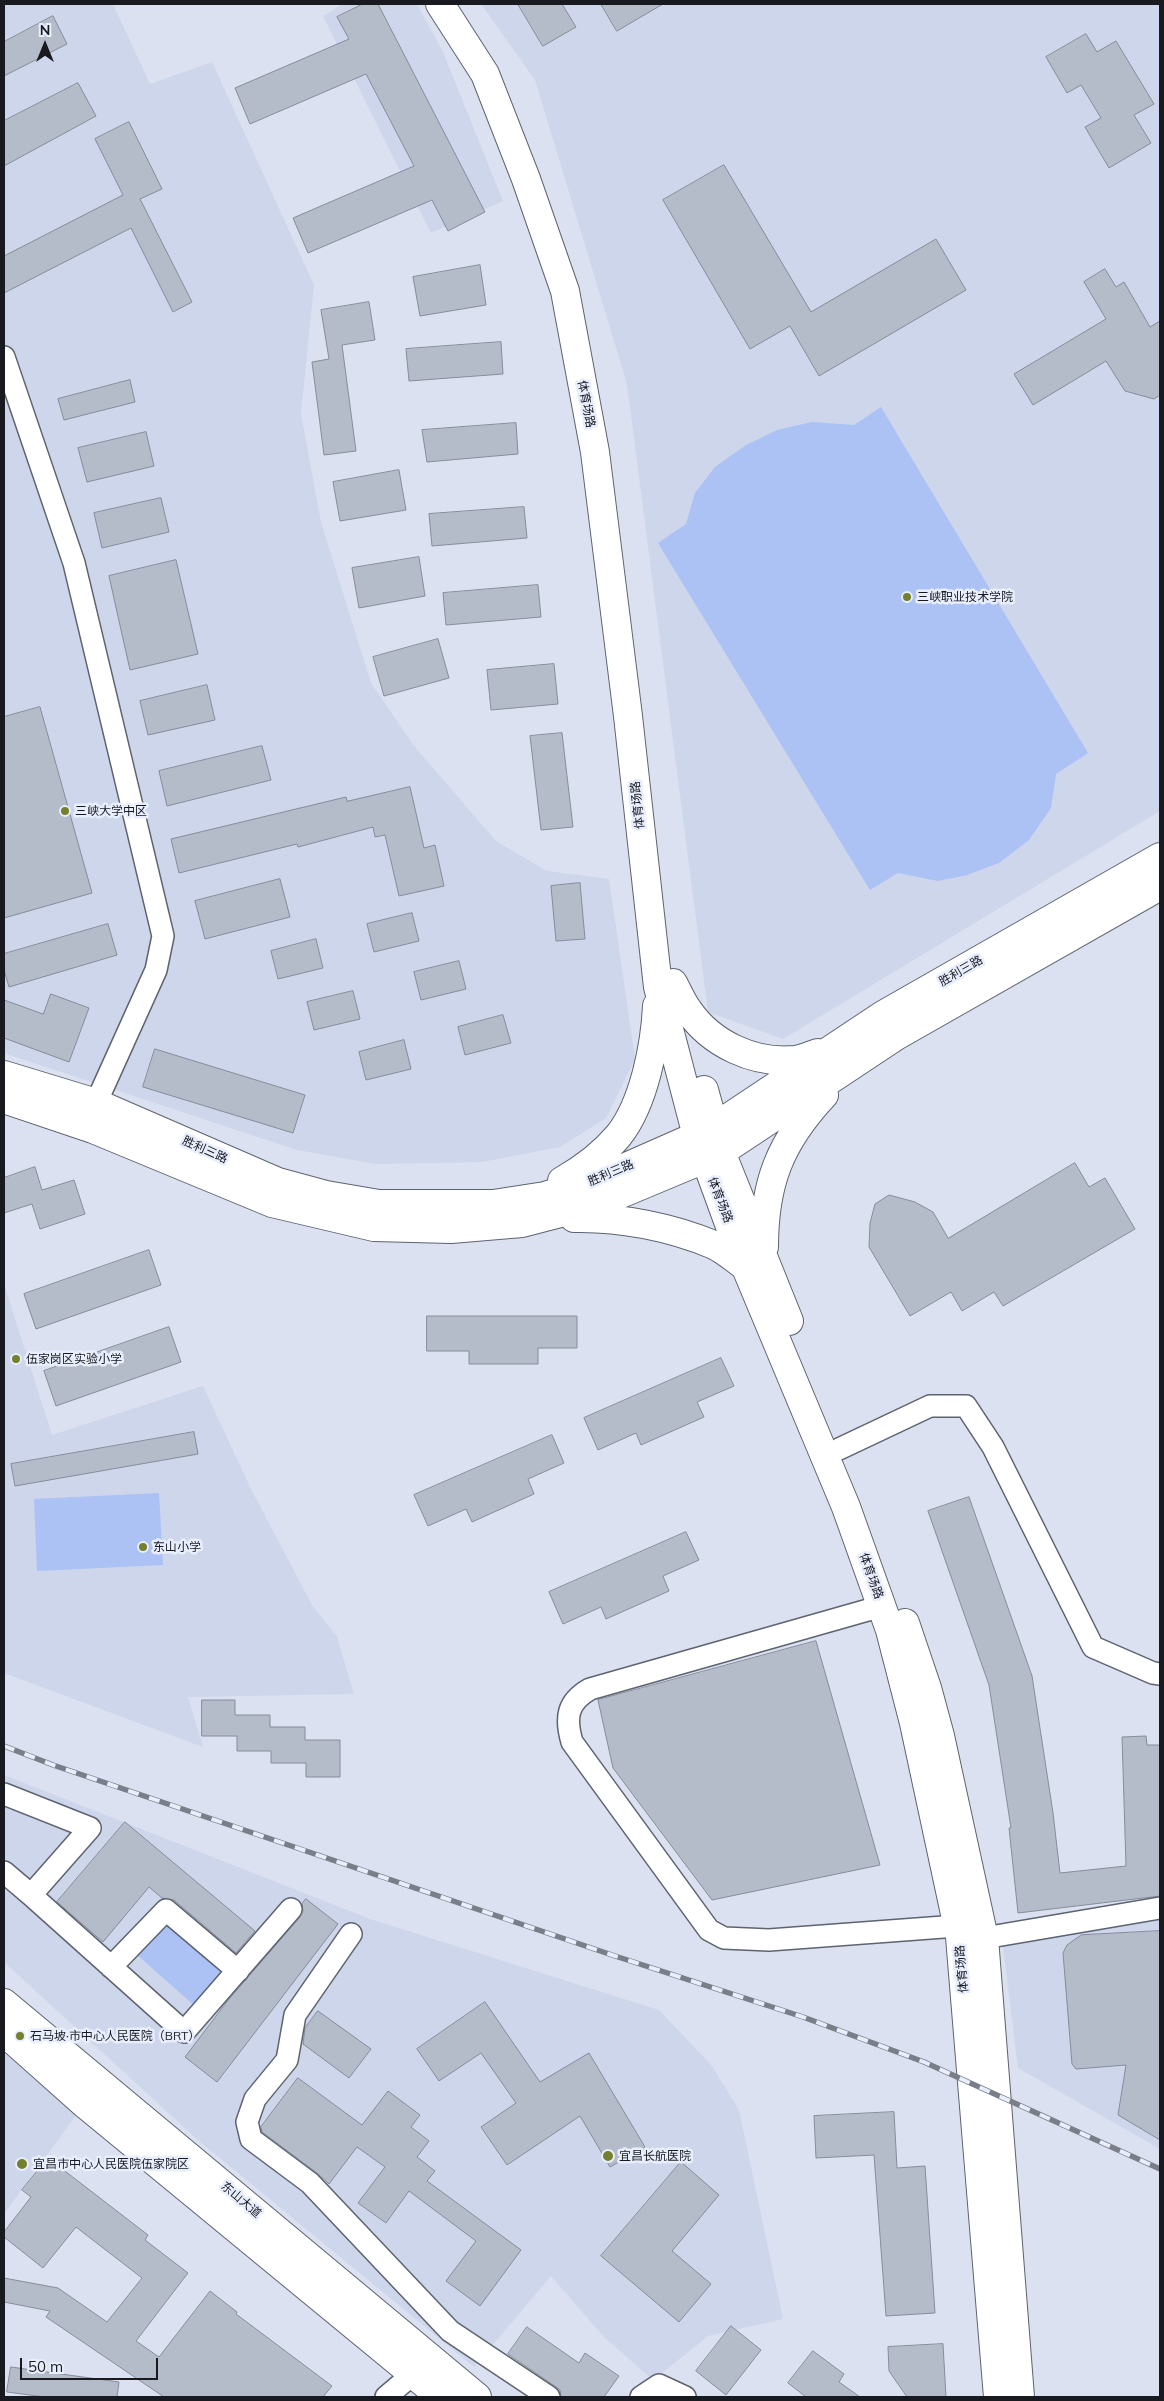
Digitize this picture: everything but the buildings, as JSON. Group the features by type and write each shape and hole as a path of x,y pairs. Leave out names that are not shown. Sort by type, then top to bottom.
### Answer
{"main road":[{"name":"体育场路","path":"440,4 484,74 526,179 565,292 595,452 628,716 665,985 709,1144 882,1606 914,1723 957,1926 998,2397"},
{"name":"体育场路","path":"458,4 493,63 525,139 574,285 605,442 665,985"},
{"name":"胜利三路","path":"844,1056 883,1015 1160,857"},
{"name":"胜利三路","path":"4,1099 93,1128 272,1203 374,1227 451,1229 522,1223 536,1208 592,1182 709,1144 844,1056 896,1036 1160,886"},
{"path":"665,985 718,1042 741,1052 768,1060 797,1060 844,1056"},
{"path":"536,1208 574,1174 596,1158 619,1134 636,1103 647,1070 665,985"},
{"path":"536,1208 641,1224 716,1246 755,1263 773,1173 790,1136 844,1056"},
{"name":"胜利三路","path":"4,1075 96,1103 278,1182 326,1196 388,1204 493,1204 536,1208"},
{"name":"体育场路","path":"755,1263 839,1449 913,1644 928,1688 940,1736 984,1938 1020,2397"},
{"name":"东山大道","path":"4,2003 424,2382"},
{"name":"东山大道","path":"4,2032 86,2105 424,2382 477,2397"}],"street":[{"path":"4,357 74,563 163,936 156,970 96,1103"},
{"path":"839,1449 930,1406 966,1406 993,1447 1093,1647 1153,1673 1160,1674"},
{"path":"882,1606 590,1689 579,1695 571,1703 568,1728 572,1742 708,1930 724,1938 769,1940 957,1926"},
{"path":"4,1794 90,1828 31,1895"},
{"path":"4,1872 184,2032 291,1909"},
{"path":"984,1938 1160,1908"},
{"path":"111,1967 166,1910 238,1971"},
{"path":"351,1934 294,2014 287,2060 255,2099 247,2122 251,2139 310,2183 450,2331 549,2397"},
{"path":"386,2397 424,2382 450,2331"},
{"path":"641,2397 659,2385 685,2397"}],"shaded area":[{"path":"4,4 113,4 150,84 212,62 314,285 301,414 321,522 371,683 414,746 496,841 547,871 609,879 635,1059 606,1118 560,1147 482,1162 376,1164 297,1150 4,1053"},
{"path":"343,4 417,4 443,52 503,201 431,233 323,16"},
{"name":"三峡职业技术学院","path":"481,4 1160,4 1160,811 783,1039 708,1012 627,384 535,80"},
{"path":"881,407 1088,753 1056,774 1051,808 1029,840 999,863 967,875 938,881 898,873 870,890 658,543 686,524 695,493 715,467 746,445 777,430 812,422 854,425"},
{"name":"东山小学","path":"4,1284 52,1435 203,1386 251,1489 312,1605 337,1637 354,1694 188,1697 203,1747 4,1673"},
{"path":"159,1493 163,1565 37,1571 34,1499"},
{"path":"4,1775 370,1919 659,2010 712,2066 739,2110 783,2319 708,2336 653,2380 605,2338 551,2276 474,2367 199,2141 4,1962"},
{"path":"168,1916 229,1970 196,2007 135,1953"},
{"path":"1160,1919 1160,2149 1018,2068 1003,1946"},
{"name":"宜昌市中心人民医院伍家院区","path":"4,2050 77,2114 4,2214"}],"railway":[{"path":"4,1746 53,1765 612,1955 803,2017 924,2062 1160,2169"}],"place":[{"name":"三峡职业技术学院","path":"907,597"},
{"name":"三峡大学中区","path":"65,811"},
{"name":"伍家岗区实验小学","path":"16,1359"},
{"name":"东山小学","path":"143,1547"},
{"name":"石马坡·市中心人民医院（BRT）","path":"20,2036"},
{"name":"宜昌长航医院","path":"608,2156"},
{"name":"宜昌市中心人民医院伍家院区","path":"22,2164"}]}
